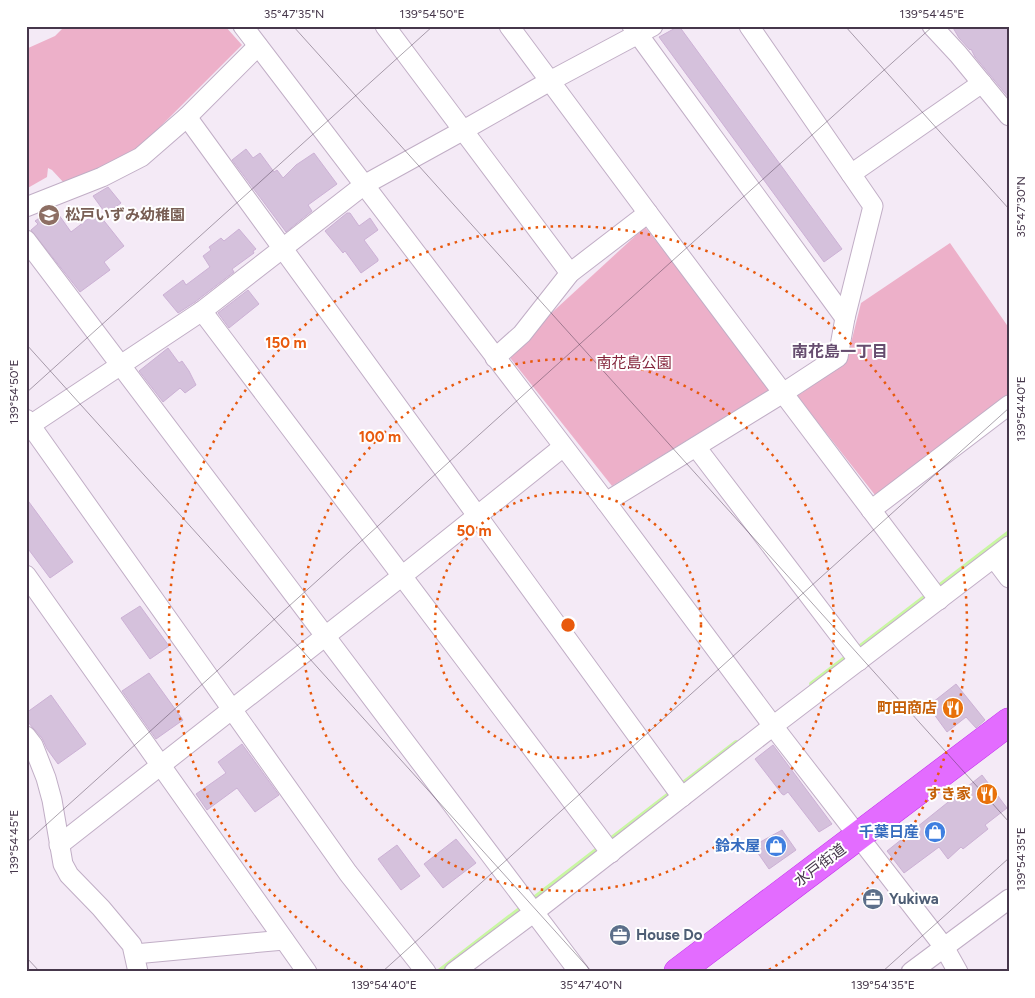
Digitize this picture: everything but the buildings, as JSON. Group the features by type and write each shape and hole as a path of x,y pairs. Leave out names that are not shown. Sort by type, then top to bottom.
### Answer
{"highway":[{"name":"水戸街道","path":"678,972 1009,722"}],"street":[{"path":"243,26 606,502 773,726 944,948 958,972"},
{"path":"385,26 570,273"},
{"path":"508,26 939,600"},
{"path":"606,502 838,357 845,318 874,206 749,26"},
{"path":"932,26 1009,116"},
{"path":"426,972 348,873 28,424 202,311 364,184 462,131 641,29 845,318"},
{"path":"26,207 102,177 141,157 187,117 258,46"},
{"path":"852,174 982,83"},
{"path":"187,117 682,797"},
{"path":"495,358 522,334 570,273 648,213"},
{"path":"26,240 578,972"},
{"path":"202,311 611,853"},
{"path":"872,510 1009,405"},
{"path":"59,845 563,447"},
{"path":"696,447 859,661"},
{"path":"454,972 1009,546"},
{"path":"994,558 1009,578"},
{"path":"26,575 306,972"},
{"path":"26,736 33,745 46,778 56,819 63,864 69,875 132,945 137,963 284,940"},
{"path":"911,972 1009,899"}],"green space":[{"path":"65,26 225,26 242,45 142,145 95,171 65,184 48,168 47,177 26,189 26,49 55,36"},
{"name":"南花島公園","path":"645,227 773,388 612,486 507,354"},
{"path":"950,243 1009,328 1009,395 875,495 797,396 846,363 861,303"}],"waterway":[{"path":"812,684 1009,533"},
{"path":"440,971 736,743"}],"place":[{"name":"松戸いずみ幼稚園","path":"49,215"},
{"name":"町田商店","path":"953,708"},
{"name":"すき家","path":"987,794"},
{"name":"千葉日産","path":"935,832"},
{"name":"鈴木屋","path":"776,846"},
{"name":"Yukiwa","path":"873,899"},
{"name":"House Do","path":"620,935"}],"district":[{"name":"南花島一丁目","path":"840,351"}]}
